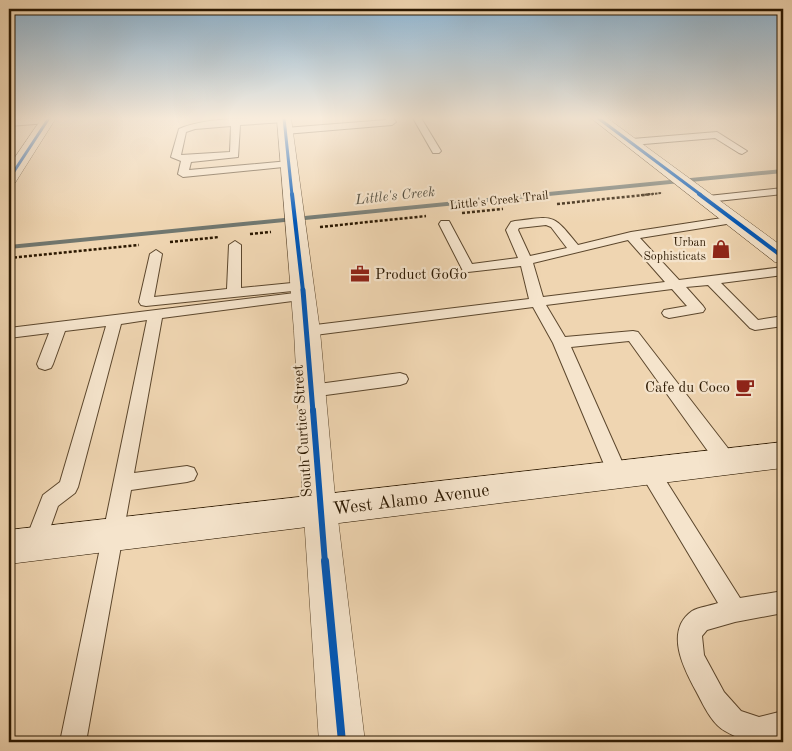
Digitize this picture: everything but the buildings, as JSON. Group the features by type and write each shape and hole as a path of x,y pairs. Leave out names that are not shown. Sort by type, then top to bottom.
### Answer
{"street":[{"path":"9,179 26,153"},
{"name":"South Curtice Street","path":"288,153 302,220 302,291 342,742"},
{"path":"646,153 782,257"},
{"name":"West Alamo Avenue","path":"22,546 783,455"}],"lane":[{"path":"177,153 176,157 186,160 235,155 235,153"},
{"path":"186,160 183,174 289,164"},
{"path":"700,194 783,191"},
{"path":"445,224 468,268 526,261 631,236 735,220"},
{"path":"575,250 555,224 547,221 515,225 512,230 526,261 537,302 633,473 735,610"},
{"path":"631,236 698,309 669,313"},
{"path":"234,293 235,245"},
{"path":"156,254 146,302 234,293 302,291"},
{"path":"307,331 711,280 782,257"},
{"path":"711,280 755,326 783,321"},
{"path":"9,333 155,315 302,291"},
{"path":"73,742 155,315"},
{"path":"22,546 50,501 68,487 115,320"},
{"path":"45,364 59,327"},
{"path":"561,343 633,336 727,462"},
{"path":"311,391 400,379"},
{"path":"122,482 187,474"},
{"path":"783,602 735,610 700,620 690,633 692,658 715,701 733,721 759,730 783,724"}],"waterway":[{"name":"Little's Creek","path":"9,247 783,171"}],"cycle path":[{"path":"9,179 26,153"},
{"path":"288,153 307,331 318,486 342,742"},
{"path":"645,153 783,257"}],"place":[{"name":"Urban Sophisticats","path":"721,249"},
{"name":"Product GoGo","path":"360,274"},
{"name":"Cafe du Coco","path":"745,387"}]}
